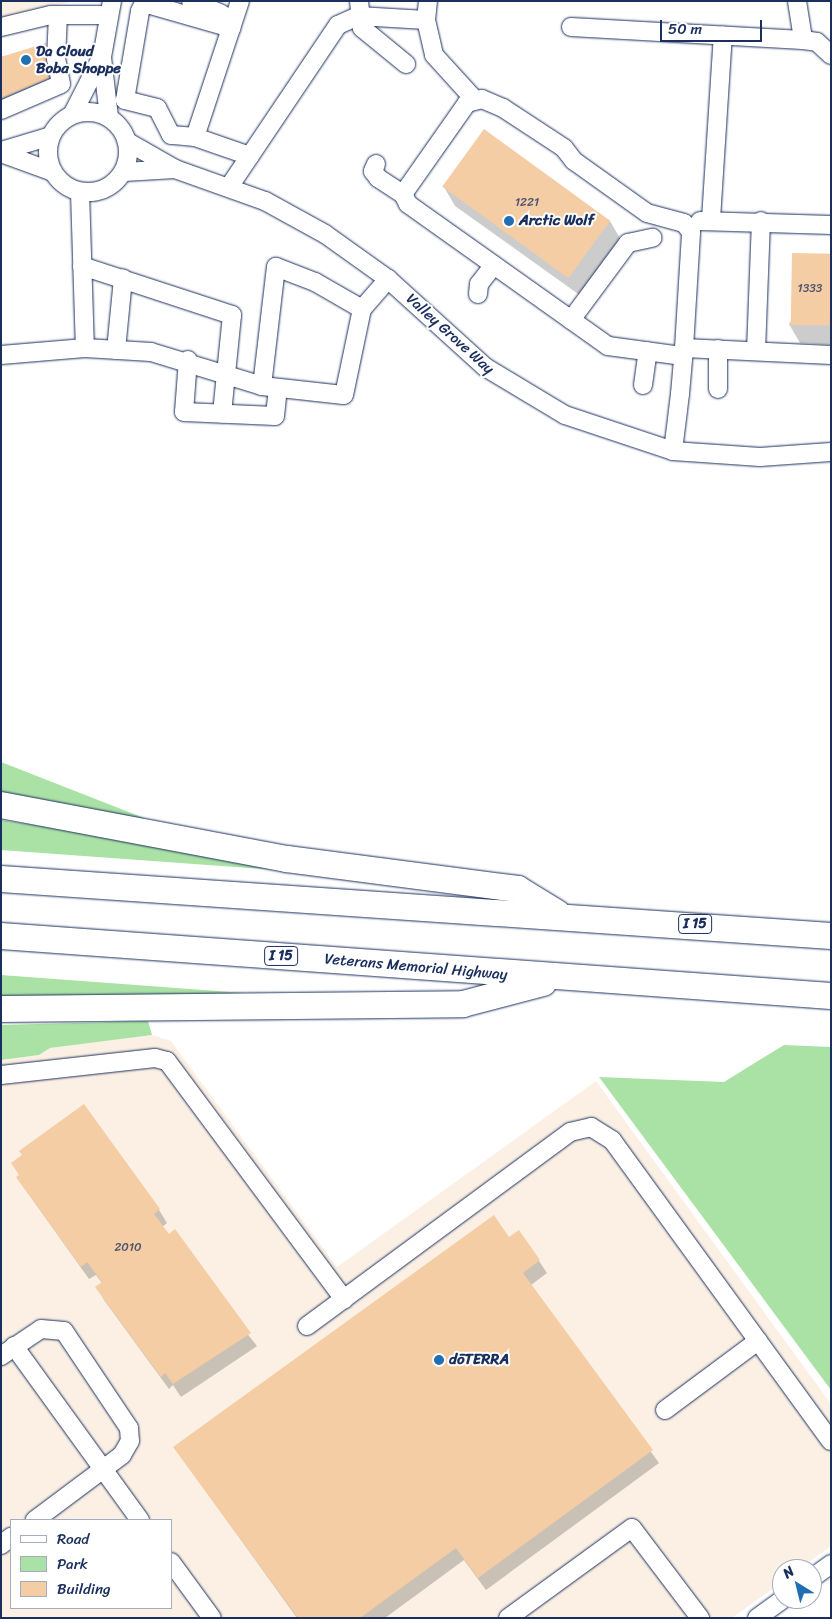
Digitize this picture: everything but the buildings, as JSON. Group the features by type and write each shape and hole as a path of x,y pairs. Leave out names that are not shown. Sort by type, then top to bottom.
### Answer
{"highway":[{"path":"1,805 287,860 518,889 559,914"},
{"name":"I 15","path":"1,879 559,914 831,936"},
{"name":"Veterans Memorial Highway","path":"1,936 560,978 831,996"},
{"path":"1,1009 463,1004 560,978"}],"street":[{"path":"191,1 232,24"},
{"path":"195,137 240,1"},
{"path":"428,1 426,20 434,55 474,100 502,108 564,148 574,161 647,213 684,223 711,219 831,225"},
{"path":"797,1 803,40"},
{"path":"232,24 144,3 140,11 125,100 157,108 171,135 195,137 250,156"},
{"path":"1,27 54,10 110,8 102,57 109,117 128,142 130,172 105,189 80,192 53,172 1,152"},
{"path":"230,187 338,25 358,9 426,20"},
{"path":"358,9 362,28 406,64"},
{"path":"1,110 62,84 56,59 54,10"},
{"path":"571,27 803,40 817,42 831,55"},
{"path":"711,219 723,35"},
{"path":"1,152 51,136 72,115 102,57"},
{"path":"403,194 467,103 474,100"},
{"path":"72,115 90,112 109,117"},
{"path":"51,136 48,160 53,172"},
{"name":"Valley Grove Way","path":"128,142 175,169 230,187 295,216 388,279 459,346 507,383 598,430 673,451 760,458 831,452"},
{"path":"376,164 373,171 378,178 403,194 408,204 608,346 648,351 684,352 718,349 831,354"},
{"name":"Valley Grove Way","path":"130,172 175,169"},
{"path":"80,192 85,348"},
{"path":"756,351 760,222"},
{"path":"673,451 684,352 691,232 684,223"},
{"path":"571,320 628,243 652,238"},
{"path":"478,294 479,284 494,265"},
{"path":"82,266 232,315 228,374 222,413"},
{"path":"188,360 184,412 275,416 270,387 276,267 315,282 362,309"},
{"path":"116,350 123,278"},
{"path":"1,355 85,348 116,350 188,360 270,387 344,396 362,309 388,279"},
{"path":"718,349 718,389"},
{"path":"643,385 648,351"},
{"path":"1,1075 155,1058 167,1061 344,1298"},
{"path":"307,1326 570,1132 591,1127 612,1140 831,1441"},
{"path":"36,1519 104,1470 127,1447 129,1428 73,1338 59,1328 46,1327 8,1351 104,1470 139,1519"},
{"path":"664,1410 758,1341"},
{"path":"508,1618 632,1528 700,1618"},
{"path":"172,1563 212,1618"},
{"path":"757,1618 772,1607"}],"shaded area":[{"path":"1,1 74,1 1,21"},
{"path":"152,1035 171,1041 337,1267 596,1081 831,1404 831,1546 813,1559 772,1559 772,1589 732,1618 1,1618 1,1060 39,1055 50,1048"}],"green space":[{"path":"1,762 144,818 143,823 1,798"},
{"path":"1,820 255,858 334,874 1,850"},
{"path":"1,975 244,993 1,1000"},
{"path":"148,1021 152,1035 50,1048 39,1055 1,1060 1,1025"},
{"path":"784,1045 831,1047 831,1390 599,1077 724,1082"}],"place":[{"name":"Da Cloud Boba Shoppe","path":"26,60"},
{"name":"Arctic Wolf","path":"509,221"},
{"name":"dōTERRA","path":"439,1360"}]}
